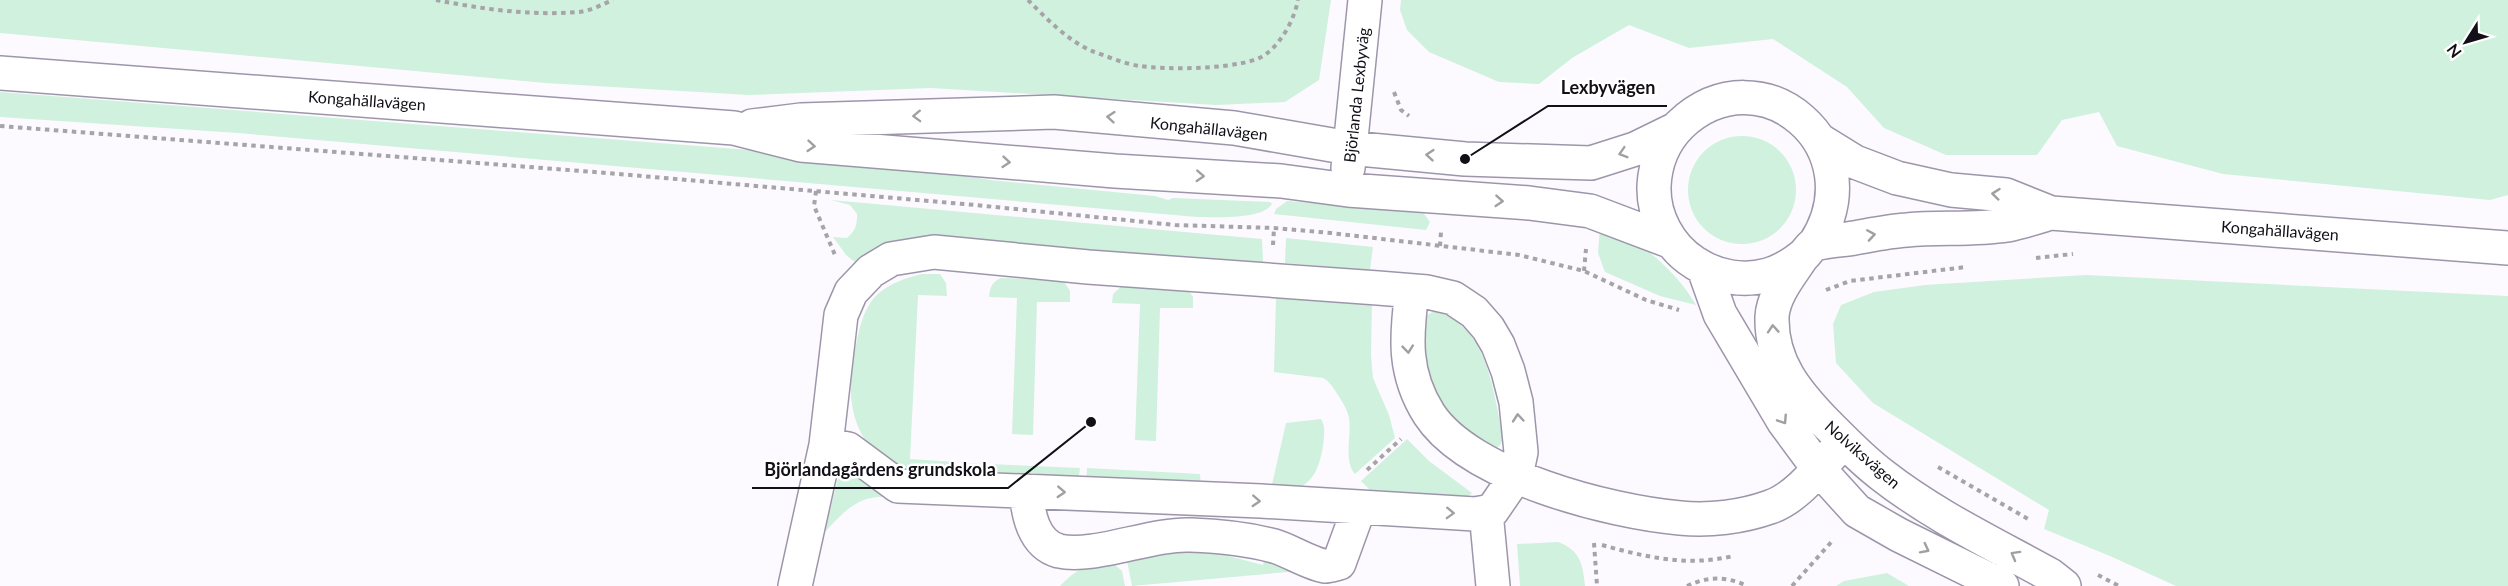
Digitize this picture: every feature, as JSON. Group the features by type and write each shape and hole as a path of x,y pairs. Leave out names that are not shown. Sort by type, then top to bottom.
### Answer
{"street":[{"name":"Björlanda Lexbyväg","path":"1347,190 1349,148 1365,0"},
{"name":"Kongahällavägen","path":"0,73 734,128 801,146 1115,171 1281,181 1347,190 1529,203 1590,211 1672,242"},
{"name":"Kongahällavägen","path":"734,128 801,120 1054,112 1234,128 1349,148 1465,159 1591,163 1635,149 1676,129 1700,110 1714,104 1729,99 1752,99 1788,110 1812,129 1821,141 1832,171 1833,202 1829,217 1809,250 1782,270 1756,277 1729,277 1704,269 1687,257 1672,242 1657,211 1655,176 1666,143 1676,129"},
{"name":"Kongahällavägen","path":"1821,141 1855,162 1897,178 1951,190 2006,195 2051,213 2508,248"},
{"name":"Kongahällavägen","path":"1809,250 1906,230 2007,225 2051,213"},
{"name":"Nolviksvägen","path":"1809,250 1784,283 1772,314 1774,338 1780,364 1791,384 1844,441 1882,475 1935,510 2050,575 2064,586"},
{"path":"795,586 826,445 841,315 851,292 871,271 891,259 934,252 1088,267 1412,291 1453,298 1474,312 1498,345 1516,402 1521,452 1516,476 1492,511 1431,512 1026,490 898,486 848,449 826,445"},
{"path":"1704,269 1720,314 1784,422 1818,468 1857,511 1899,535 2002,586"},
{"path":"1412,291 1406,336 1410,372 1430,416 1448,435 1475,455 1516,476 1601,506 1681,518 1712,518 1747,514 1772,507 1789,498 1844,441"},
{"path":"1026,490 1033,528 1044,542 1058,550 1083,551 1164,537 1190,535 1274,546 1325,566 1339,563 1359,508"},
{"path":"1486,512 1493,586"}],"path":[{"path":"436,0 474,8 521,12 581,12 613,0"},
{"path":"1028,0 1050,22 1090,50 1139,66 1200,68 1244,63 1264,56 1280,40 1296,9 1298,0"},
{"path":"0,126 816,191 1175,225 1320,232 1519,255 1584,272 1646,300 1697,315 1720,314"},
{"path":"816,191 814,206 836,257 862,281"},
{"path":"2032,259 2076,253"},
{"path":"1819,297 1826,290 1850,280 1976,266"},
{"path":"1359,508 1359,477 1406,435"},
{"path":"1792,586 1836,537"},
{"path":"1594,543 1597,586"},
{"path":"1687,586 1708,578 1732,579 1747,586"}],"green space":[{"path":"0,0 1331,0 1319,80 1285,102 1216,105 931,88 749,95 545,83 0,33"},
{"path":"1401,0 2508,0 2508,195 2490,200 2223,174 2117,146 2099,112 2062,120 2037,155 1946,155 1884,128 1847,87 1773,39 1689,48 1629,25 1572,58 1539,84 1499,82 1429,52 1407,30 1400,10"},
{"path":"0,92 750,150 916,167 990,180 1155,196 1168,200 1173,198 1270,202 1272,204 1259,213 1249,215 1197,217 238,133 0,117"},
{"path":"1742,136 1763,140 1780,152 1792,169 1796,190 1792,211 1780,228 1763,240 1742,244 1721,240 1704,228 1692,211 1688,190 1692,169 1704,152 1721,140"},
{"path":"831,200 1262,239 1263,262 1074,250 856,263 846,255 833,237 847,238 855,227 857,214 850,205"},
{"path":"1287,201 1422,211 1430,222 1426,230 1274,214 1276,209"},
{"path":"1600,227 1628,238 1650,253 1676,277 1696,305 1660,296 1605,272 1598,253"},
{"path":"1286,238 1373,247 1370,270 1285,263"},
{"path":"922,274 940,274 946,283 947,296 918,295 910,459 956,462 956,477 902,469 886,461 863,437 853,408 851,377 853,361 863,317 868,307 887,287"},
{"path":"2086,275 2508,296 2508,586 2176,586 2044,529 2049,510 1873,403 1836,363 1833,324 1841,305 1874,292 1925,285"},
{"path":"1001,278 1063,280 1070,291 1070,302 1037,302 1033,435 1012,434 1017,298 989,297 992,285"},
{"path":"1124,284 1186,286 1193,297 1193,308 1160,308 1156,441 1135,440 1140,304 1112,303 1113,294"},
{"path":"1280,295 1372,302 1373,378 1389,415 1395,438 1355,474 1349,462 1348,414 1330,384 1323,378 1274,372 1276,298"},
{"path":"1434,311 1452,319 1466,330 1477,345 1485,362 1496,399 1503,436 1501,444 1494,449 1446,415 1424,379 1421,319"},
{"path":"1321,419 1324,435 1321,457 1318,467 1308,482 1293,489 1271,489 1286,423"},
{"path":"1407,439 1429,461 1472,493 1464,499 1374,494 1361,481"},
{"path":"964,463 1080,468 1078,482 963,477"},
{"path":"846,467 895,497 883,496 855,504 824,533 839,475"},
{"path":"1087,468 1200,474 1201,487 1086,482"},
{"path":"1558,542 1576,554 1583,571 1585,586 1520,586 1517,544"},
{"path":"1181,552 1221,554 1263,565 1265,556 1299,571 1132,586 1127,561"},
{"path":"1107,558 1122,571 1125,586 1060,586 1082,568"},
{"path":"1887,573 1909,586 1836,586 1844,581"}],"place":[{"name":"Lexbyvägen","path":"1465,159"},
{"name":"Björlandagårdens grundskola","path":"1091,422"}]}
